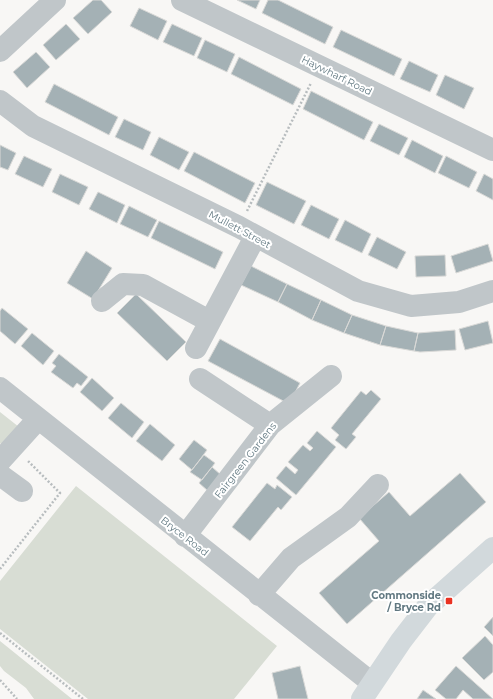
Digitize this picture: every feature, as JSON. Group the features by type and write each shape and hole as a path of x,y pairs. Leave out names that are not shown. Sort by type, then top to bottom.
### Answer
{"main road":[{"path":"367,691 401,640 428,606 493,548"}],"street":[{"path":"0,51 55,0"},
{"name":"Haywharf Road","path":"182,0 493,150"},
{"name":"Mullett Street","path":"0,101 33,126 247,232 358,291 411,306 459,302 493,291"},
{"path":"196,348 247,232"},
{"path":"102,301 124,284 143,285 209,321"},
{"name":"Fairgreen Gardens","path":"185,536 270,425 331,376"},
{"path":"200,379 270,425"},
{"name":"Bryce Road","path":"0,388 259,595 367,691"},
{"path":"4,455 38,419"},
{"path":"0,475 22,491"},
{"path":"259,595 291,558 348,517 378,485"}],"path":[{"path":"247,232 319,67"},
{"path":"0,633 81,699"},
{"path":"0,680 17,699"}],"shaded area":[{"path":"0,412 19,427 5,448 0,443"},
{"path":"76,486 277,646 234,699 88,699 0,629 0,581"},
{"path":"0,641 72,699 34,699 26,688 4,671 0,666"}],"building":[{"path":"93,0 101,0 112,12 88,34 73,18"},
{"path":"237,0 260,0 256,9"},
{"path":"268,0 278,0 333,27 325,44 262,13"},
{"path":"139,8 167,21 158,40 130,26"},
{"path":"66,24 80,39 56,60 43,45"},
{"path":"172,24 202,38 194,56 163,42"},
{"path":"341,30 402,59 394,76 333,47"},
{"path":"205,40 235,54 227,72 197,58"},
{"path":"36,52 50,67 27,88 13,72"},
{"path":"239,57 301,89 293,105 231,74"},
{"path":"409,61 438,75 430,92 400,79"},
{"path":"445,75 474,88 464,109 436,95"},
{"path":"54,84 118,117 109,135 45,102"},
{"path":"311,91 373,122 364,140 303,109"},
{"path":"124,119 151,132 143,150 115,137"},
{"path":"379,124 408,138 399,155 370,141"},
{"path":"159,137 189,152 179,170 150,155"},
{"path":"412,140 443,156 435,173 404,157"},
{"path":"0,145 16,153 8,170 0,167"},
{"path":"194,152 255,183 245,203 184,171"},
{"path":"24,156 52,169 43,187 15,174"},
{"path":"446,156 477,172 469,188 438,173"},
{"path":"60,174 88,187 79,205 52,192"},
{"path":"484,174 493,179 493,200 476,191"},
{"path":"267,182 306,201 294,224 256,205"},
{"path":"98,192 125,205 117,223 89,209"},
{"path":"311,205 339,219 329,239 301,225"},
{"path":"129,206 157,220 148,237 120,224"},
{"path":"345,220 371,234 362,253 335,240"},
{"path":"159,221 223,252 215,269 151,238"},
{"path":"377,237 406,252 397,269 368,255"},
{"path":"488,244 493,261 456,273 451,256"},
{"path":"86,251 112,268 93,299 67,283"},
{"path":"445,255 446,276 416,277 415,256"},
{"path":"251,266 287,284 278,302 241,285"},
{"path":"287,284 321,300 312,320 278,302"},
{"path":"136,294 186,342 167,361 117,313"},
{"path":"321,300 352,315 344,333 312,320"},
{"path":"2,308 28,329 15,344 0,331 0,311"},
{"path":"352,315 386,326 380,345 344,333"},
{"path":"488,321 493,343 465,350 459,329"},
{"path":"386,326 418,333 414,351 380,345"},
{"path":"455,330 456,350 414,351 418,333"},
{"path":"32,333 54,351 43,365 21,346"},
{"path":"220,339 300,383 289,404 208,361"},
{"path":"59,354 88,377 81,386 77,383 73,388 51,372 56,366 52,363"},
{"path":"92,378 114,398 102,411 80,392"},
{"path":"371,390 381,399 352,434 356,437 346,449 335,440 339,435 331,428 361,391 366,395"},
{"path":"121,403 144,422 132,438 108,418"},
{"path":"150,424 175,445 162,461 136,441"},
{"path":"317,431 336,447 296,495 276,478 286,466 295,474 298,470 288,462 303,445 310,451 313,448 307,443"},
{"path":"194,440 207,450 192,470 179,459"},
{"path":"204,455 215,463 202,480 190,472"},
{"path":"212,467 221,475 208,491 199,483"},
{"path":"460,473 486,502 347,624 319,593 379,541 359,518 389,492 410,516"},
{"path":"267,483 275,489 277,485 292,497 281,510 278,507 250,541 232,527"},
{"path":"493,617 493,636 484,627"},
{"path":"485,636 493,645 493,672 484,680 462,658"},
{"path":"300,666 308,699 278,699 272,673"},
{"path":"456,666 493,699 473,699 463,690 456,699 446,699 435,690"},
{"path":"423,690 436,699 417,699"}],"place":[{"name":"Commonside / Bryce Rd","path":"449,601"}]}
